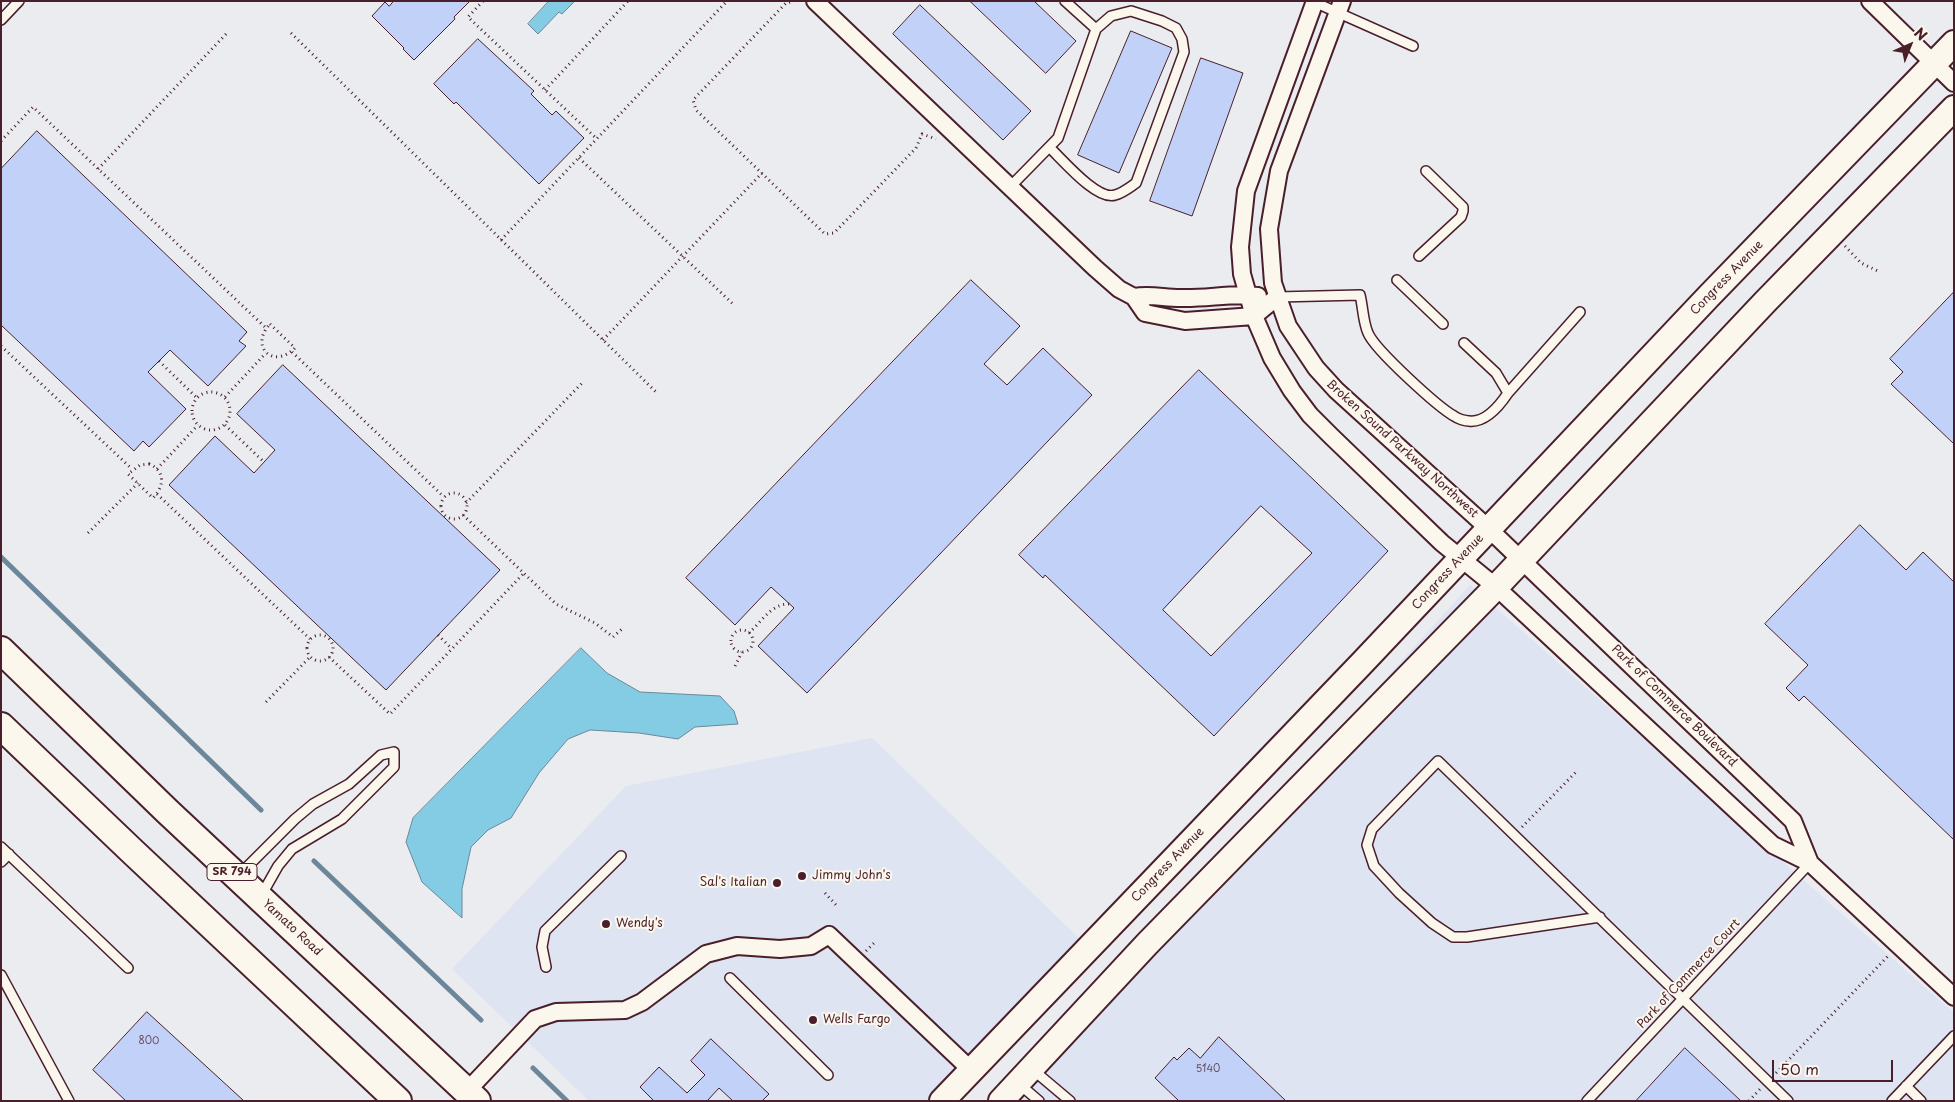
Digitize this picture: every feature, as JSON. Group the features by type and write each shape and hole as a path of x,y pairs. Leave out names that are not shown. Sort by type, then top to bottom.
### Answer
{"main road":[{"name":"Congress Avenue","path":"942,1101 1462,558 1708,297 1954,43"},
{"path":"1001,1101 1147,944 1496,587 1765,302 1954,108"},
{"name":"Yamato Road","path":"1,650 237,877 472,1096"},
{"path":"1,726 398,1101"}],"street":[{"path":"815,1 1095,268 1120,289 1134,297 1145,313 1185,321 1254,316 1277,297"},
{"path":"1870,1 1952,81"},
{"path":"1315,2 1246,191 1240,247 1242,274 1254,316 1272,358 1292,391 1310,415 1442,543 1462,558"},
{"name":"Broken Sound Parkway Northwest","path":"1340,6 1279,171 1268,229 1273,283 1277,297 1288,326 1297,342 1316,368 1336,390 1522,560"},
{"path":"1134,297 1148,295 1180,298 1225,294 1277,297"},
{"name":"Park of Commerce Boulevard","path":"1462,558 1496,587 1773,845 1810,863 1954,997"},
{"name":"Park of Commerce Boulevard","path":"1522,560 1793,821 1810,863"},
{"path":"472,1096 534,1019 556,1012 625,1010 642,1002 706,954 737,946 780,949 811,946 829,935 971,1070"}],"lane":[{"path":"1,20 19,1"},
{"path":"1065,1 1096,30"},
{"path":"1315,2 1340,6 1414,46"},
{"path":"1010,187 1058,138 1096,30 1111,16 1131,11 1162,21 1176,28 1182,38 1184,52 1136,183 1114,196 1104,194 1091,186 1050,147"},
{"path":"1419,256 1461,217 1463,211 1463,207 1426,172"},
{"path":"1397,280 1444,324"},
{"path":"1277,297 1360,296 1368,334 1382,351 1440,405 1456,417 1470,422 1484,417 1498,406 1580,312"},
{"path":"1464,343 1496,373 1508,393"},
{"path":"237,877 295,819 313,804 349,784 380,755 394,752 394,767 342,819 292,849 278,866 260,898"},
{"path":"1600,917 1467,937 1453,937 1405,899 1374,866 1367,845 1372,830 1438,761 1515,835 1684,998 1788,1101"},
{"path":"1,847 128,968"},
{"path":"1,862 9,854"},
{"path":"546,967 542,948 545,932 621,856"},
{"name":"Park of Commerce Court","path":"1586,1101 1810,863"},
{"path":"1,974 69,1101"},
{"path":"730,978 828,1075"},
{"path":"1892,1101 1954,1036"},
{"path":"1025,1075 1039,1101"},
{"path":"1025,1075 1070,1101"},
{"path":"1906,1086 1921,1101"}],"path":[{"path":"483,1 468,17 597,139"},
{"path":"545,90 628,1"},
{"path":"501,240 727,1"},
{"path":"790,2 786,3 693,100 696,110 825,234 834,233 916,148 922,134 939,140"},
{"path":"98,169 228,32"},
{"path":"291,33 656,392"},
{"path":"1,141 34,107 266,328"},
{"path":"579,158 733,304"},
{"path":"603,340 762,173"},
{"path":"1843,244 1861,263 1880,272"},
{"path":"270,324 295,348 292,352 276,357 266,353 261,338 270,324"},
{"path":"1,346 132,470"},
{"path":"292,352 444,497"},
{"path":"225,397 266,353"},
{"path":"159,361 197,398"},
{"path":"466,503 584,380"},
{"path":"211,392 225,397 231,411 225,425 209,430 198,425 192,415 197,398 211,392"},
{"path":"157,469 198,425"},
{"path":"225,425 264,462"},
{"path":"144,464 157,469 162,481 157,494 153,498 128,474 132,470 144,464"},
{"path":"88,533 138,483"},
{"path":"455,492 463,496 466,503 467,508 463,515 456,519 451,519 444,514 440,505 444,497 455,492"},
{"path":"157,494 310,639"},
{"path":"463,515 556,604 595,623 613,637 622,629"},
{"path":"330,657 390,714 524,573"},
{"path":"750,633 774,608 790,604"},
{"path":"735,666 742,652 750,648 753,640 750,633 738,631 732,636 732,645 742,652"},
{"path":"317,635 329,638 333,650 330,657 322,661 310,657 307,648 310,639 317,635"},
{"path":"438,635 452,649"},
{"path":"266,702 310,657"},
{"path":"1515,835 1576,772"},
{"path":"825,893 836,905"},
{"path":"867,951 876,941"},
{"path":"1749,1101 1898,945"}],"shaded area":[{"path":"1470,585 1954,1013 1954,1101 1004,1101"},
{"path":"872,738 1086,945 931,1101 589,1101 452,969 626,786"}],"water":[{"path":"549,1 575,1 562,14 559,12 538,34 528,24"},
{"path":"581,648 607,673 640,692 720,696 734,711 738,724 695,727 678,739 639,733 590,730 568,739 539,773 511,818 488,830 471,847 462,889 462,918 422,882 406,842 413,818"}],"building":[{"path":"394,1 470,1 454,17 455,19 414,60 372,16 385,2 389,6"},
{"path":"970,1 1034,1 1076,41 1046,73"},
{"path":"920,5 1031,111 1003,140 893,34"},
{"path":"1131,31 1172,48 1119,173 1078,155"},
{"path":"478,39 534,91 531,94 552,115 556,111 584,138 539,184 456,102 454,104 434,84"},
{"path":"1201,58 1243,73 1192,216 1150,201"},
{"path":"37,131 247,332 239,341 246,346 208,386 170,350 148,372 186,409 149,447 143,441 134,451 1,325 1,169"},
{"path":"971,280 1020,326 984,364 1007,385 1043,348 1092,395 807,693 758,646 794,608 771,587 735,625 686,578"},
{"path":"1954,292 1954,444 1891,384 1903,372 1890,359"},
{"path":"283,365 500,570 386,690 169,485 215,436 254,473 275,450 237,414"},
{"path":"1199,370 1388,551 1214,736 1045,575 1043,578 1019,555","holes":["1261,506 1312,553 1211,656 1163,610"]},
{"path":"1860,525 1906,570 1923,552 1954,582 1954,840 1804,696 1799,701 1786,688 1808,665 1765,624"},
{"path":"147,1012 244,1101 126,1101 93,1070"},
{"path":"1219,1037 1286,1101 1179,1101 1155,1078 1174,1057 1177,1060 1189,1048 1200,1058"},
{"path":"711,1039 769,1094 762,1101 733,1101 719,1088 707,1101 654,1101 640,1087 659,1067 687,1093 705,1075 691,1061"},
{"path":"1685,1048 1741,1101 1636,1101"}],"waterway":[{"path":"1,557 261,810"},
{"path":"314,861 481,1020"},
{"path":"533,1068 567,1101"}],"place":[{"name":"Jimmy John's","path":"802,876"},
{"name":"Sal's Italian","path":"777,883"},
{"name":"Wendy's","path":"606,924"},
{"name":"Wells Fargo","path":"813,1020"}]}
